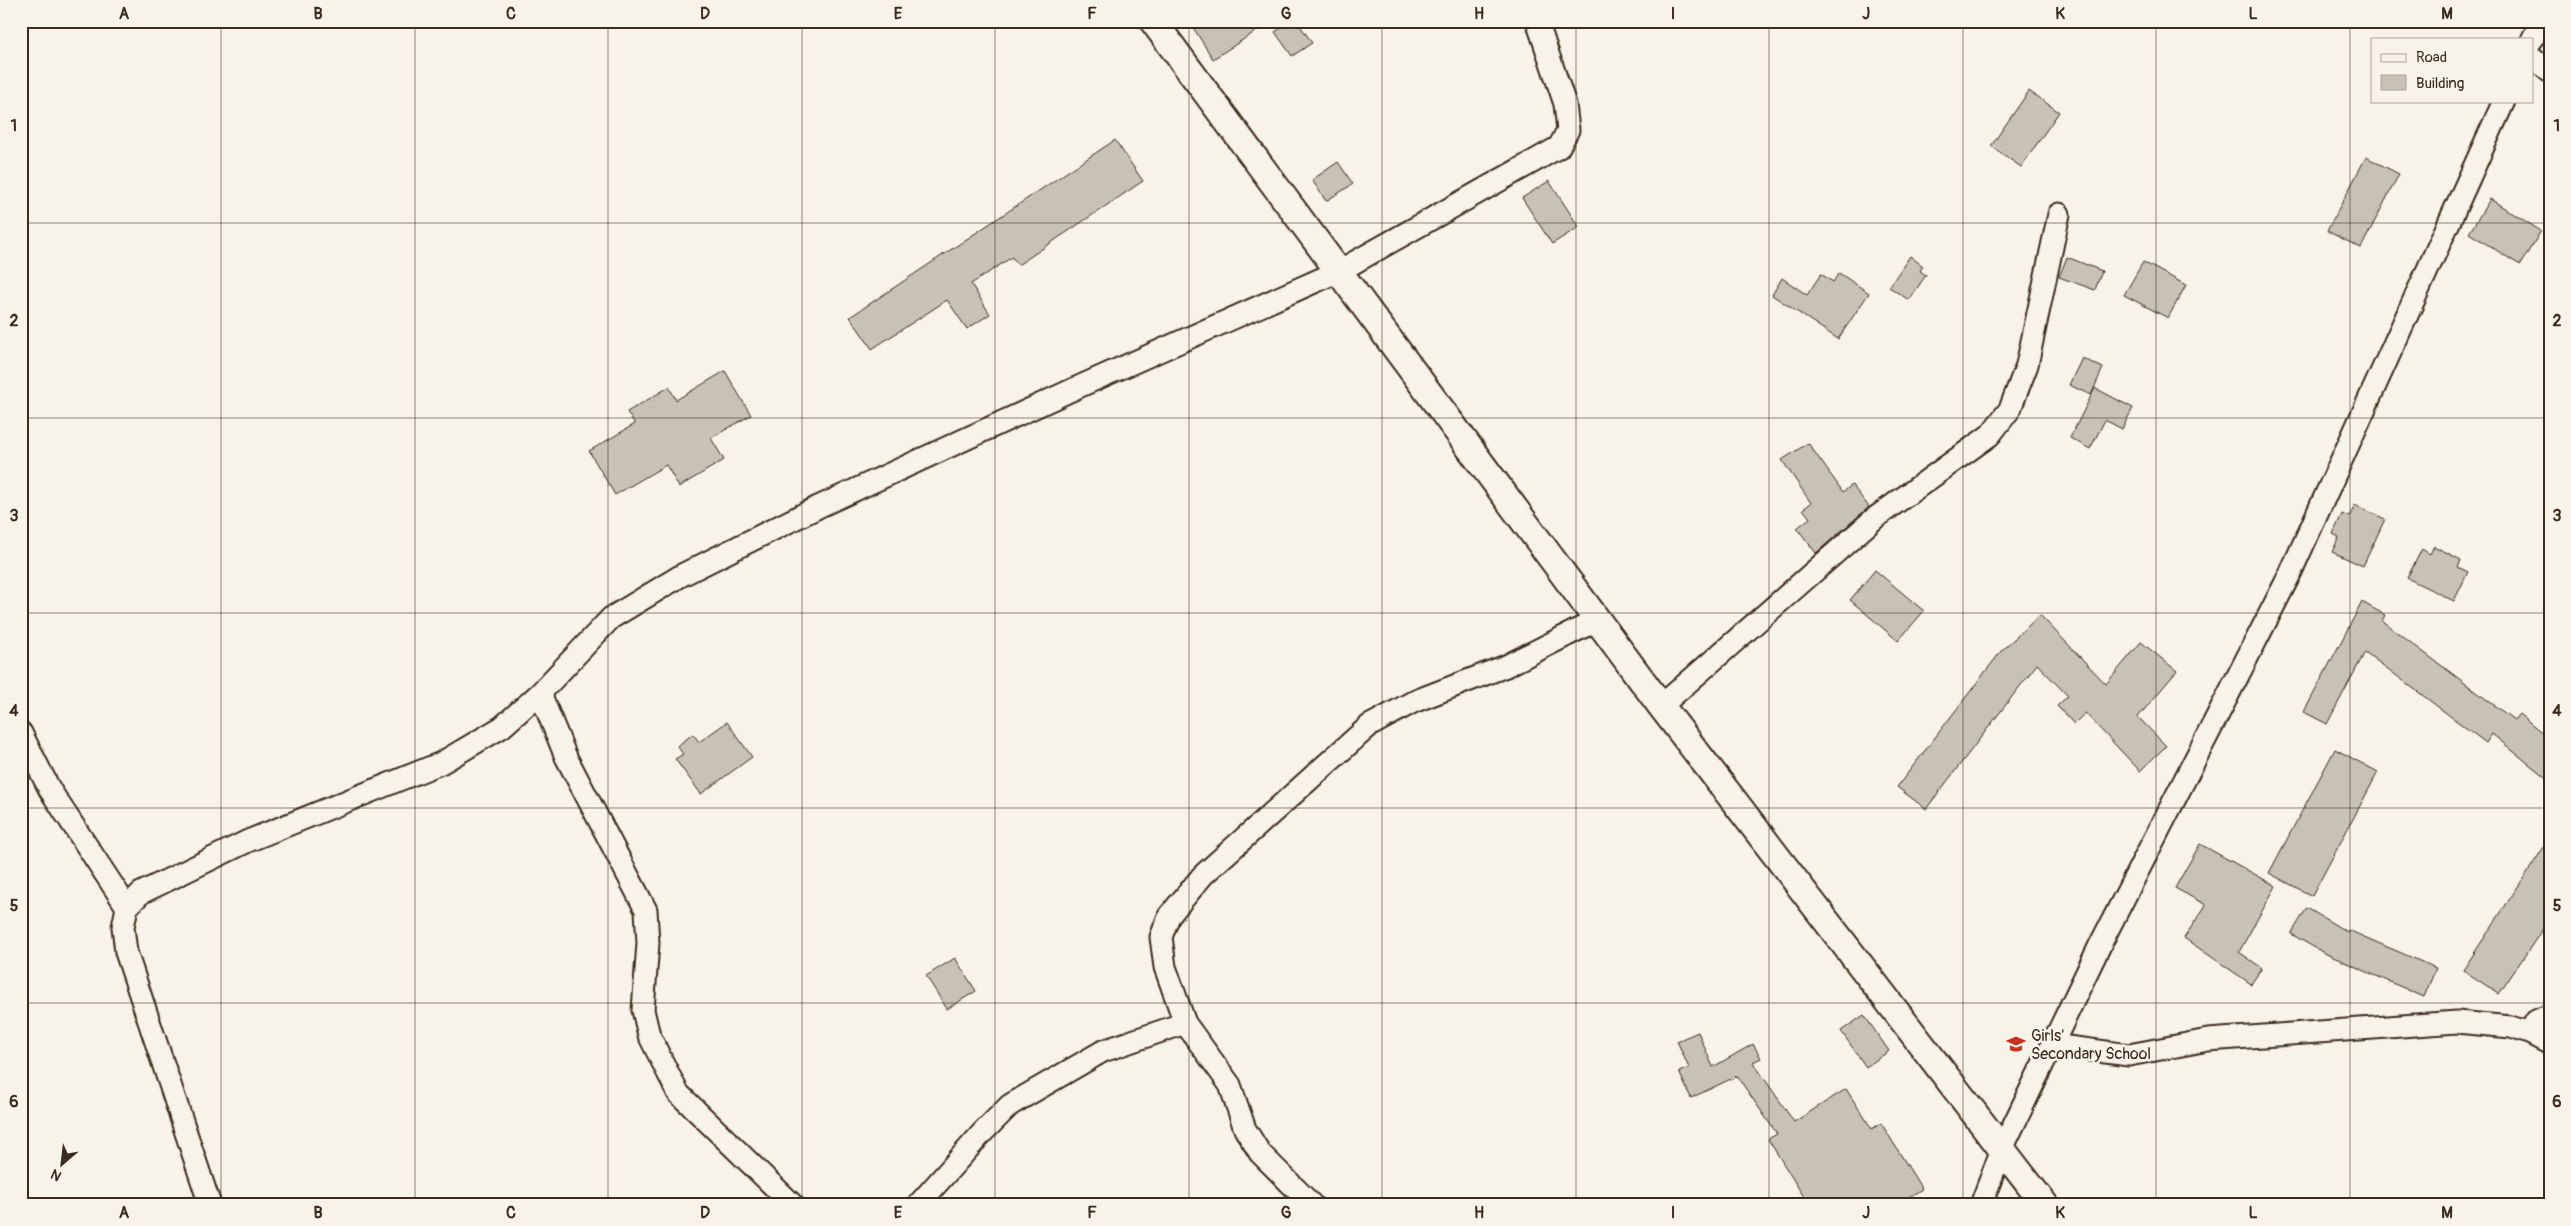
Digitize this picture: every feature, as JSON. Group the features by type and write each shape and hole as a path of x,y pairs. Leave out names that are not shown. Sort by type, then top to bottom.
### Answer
{"main road":[{"path":"1153,21 1661,706 2045,1205"}],"street":[{"path":"210,1205 126,952 123,927 127,907 141,892 248,841 441,763 502,727 540,693 611,618 682,575 818,507 1068,392 1339,271 1558,147 1568,130 1565,104 1537,21"},
{"path":"2533,38 2541,21"},
{"path":"2534,59 2550,72"},
{"path":"1981,1205 2002,1149 2105,934 2289,576 2504,102"},
{"path":"1661,706 1875,518 1990,435 2010,409 2027,365 2059,214"},
{"path":"1312,1205 1260,1153 1245,1129 1230,1085 1185,1023 1165,967 1161,937 1168,916 1203,875 1369,726 1413,702 1506,666 1597,620"},
{"path":"540,693 570,765 646,910 648,943 643,1010 649,1035 678,1093 792,1205"},
{"path":"21,734 50,790 127,907"},
{"path":"2530,1033 2536,1022 2550,1015"},
{"path":"2052,1045 2129,1055 2208,1040 2457,1022 2511,1027 2530,1033 2550,1044"},
{"path":"918,1205 1010,1105 1103,1051 1185,1023"}],"building":[{"path":"1189,21 1272,21 1213,59"},
{"path":"1291,21 1297,21 1312,43 1292,56 1275,32"},
{"path":"2029,91 2059,112 2021,167 1991,146"},
{"path":"1115,140 1143,181 1018,265 1012,257 971,284 990,314 967,329 947,300 872,349 850,317"},
{"path":"2366,157 2399,174 2361,248 2327,231"},
{"path":"1338,162 1353,184 1326,201 1312,180"},
{"path":"1549,181 1579,227 1552,244 1522,198"},
{"path":"2490,199 2541,231 2520,265 2469,233"},
{"path":"1910,256 1923,266 1920,271 1926,275 1909,300 1889,287"},
{"path":"2067,257 2102,271 2095,290 2059,277"},
{"path":"2143,262 2186,285 2168,318 2124,295"},
{"path":"1839,273 1869,293 1838,339 1772,295 1782,278 1807,295 1821,274 1833,282"},
{"path":"2082,358 2103,368 2091,395 2069,385"},
{"path":"725,371 751,415 711,438 724,460 679,487 666,465 615,495 589,451 635,424 627,412 669,387 676,400"},
{"path":"2095,388 2133,408 2122,429 2105,420 2090,449 2070,438"},
{"path":"1808,443 1843,492 1852,485 1869,507 1816,553 1797,528 1810,518 1803,509 1811,503 1782,460"},
{"path":"2355,505 2385,519 2363,566 2332,552 2339,537 2333,534 2342,514 2349,517"},
{"path":"2434,546 2461,560 2458,567 2468,572 2454,601 2407,578 2422,549 2430,554"},
{"path":"1875,570 1924,611 1898,641 1850,600"},
{"path":"2362,602 2385,615 2382,621 2514,720 2519,714 2550,739 2550,781 2492,734 2486,743 2365,652 2327,724 2304,712"},
{"path":"2040,615 2106,684 2141,642 2177,671 2138,717 2166,746 2140,771 2085,713 2074,724 2057,706 2068,696 2037,664 1926,809 1897,787 2002,650"},
{"path":"727,722 752,757 701,794 675,759 683,754 677,746 693,734 699,742"},
{"path":"2335,749 2378,772 2312,896 2269,873"},
{"path":"2550,838 2550,918 2499,994 2463,970"},
{"path":"2200,844 2276,886 2239,952 2262,968 2251,984 2184,938 2206,905 2175,888"},
{"path":"2307,908 2347,932 2348,930 2436,968 2424,997 2324,953 2291,934"},
{"path":"955,958 976,991 947,1009 926,976"},
{"path":"1864,1015 1889,1051 1866,1067 1841,1031"},
{"path":"1698,1032 1713,1067 1753,1044 1761,1058 1753,1062 1794,1122 1846,1089 1872,1129 1881,1123 1922,1189 1896,1205 1809,1205 1768,1139 1777,1134 1737,1076 1691,1098 1679,1072 1689,1068 1677,1041"}],"place":[{"name":"Girls' Secondary School","path":"2016,1044"}]}
